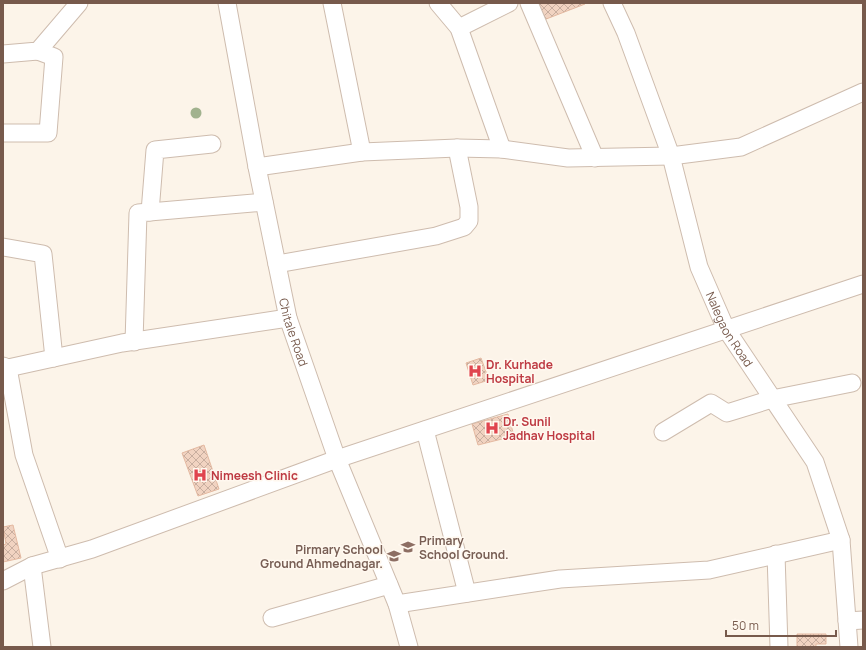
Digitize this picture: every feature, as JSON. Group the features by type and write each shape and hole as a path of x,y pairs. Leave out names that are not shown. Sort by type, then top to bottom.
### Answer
{"street":[{"path":"38,51 79,3"},
{"name":"Chitale Road","path":"227,3 257,167 288,318 337,460 397,604 409,647"},
{"path":"332,3 362,152"},
{"path":"438,3 459,28 502,149"},
{"path":"459,28 509,3"},
{"path":"528,3 595,158"},
{"name":"Nalegaon Road","path":"612,3 626,32 671,156 699,267 726,329 815,462 841,540 855,620 849,647"},
{"path":"3,54 38,51 54,57 48,133 3,133"},
{"path":"257,167 362,152 457,148 502,149 568,158 671,156 741,146 863,92"},
{"path":"150,212 155,150 212,144"},
{"path":"277,264 436,236 464,227 470,221 469,207 457,148"},
{"path":"134,342 138,213 264,202"},
{"path":"3,247 43,254 54,358"},
{"path":"3,581 32,566 92,549 337,460 863,284"},
{"path":"60,559 24,455 5,367 134,342 288,318"},
{"path":"663,432 710,403 727,413 772,399 852,383"},
{"path":"425,430 467,593"},
{"path":"397,604 560,579 709,570 841,540"},
{"path":"776,554 779,647"},
{"path":"32,566 42,647"},
{"path":"272,618 389,585"}],"building":[{"path":"534,3 585,3 585,4 541,21"},
{"path":"481,358 489,380 473,385 466,363"},
{"path":"508,414 514,436 478,445 472,424"},
{"path":"204,445 219,489 198,496 182,453"},
{"path":"13,525 21,558 3,562 3,545 6,544 3,527"},
{"path":"797,634 826,634 826,644 816,644 816,647 797,647"}],"place":[{"name":"Dr. Kurhade Hospital","path":"475,371"},
{"name":"Dr. Sunil Jadhav Hospital","path":"492,428"},
{"name":"Nimeesh Clinic","path":"200,475"},
{"name":"Primary School Ground.","path":"408,547"},
{"name":"Pirmary School Ground Ahmednagar.","path":"394,556"}]}
